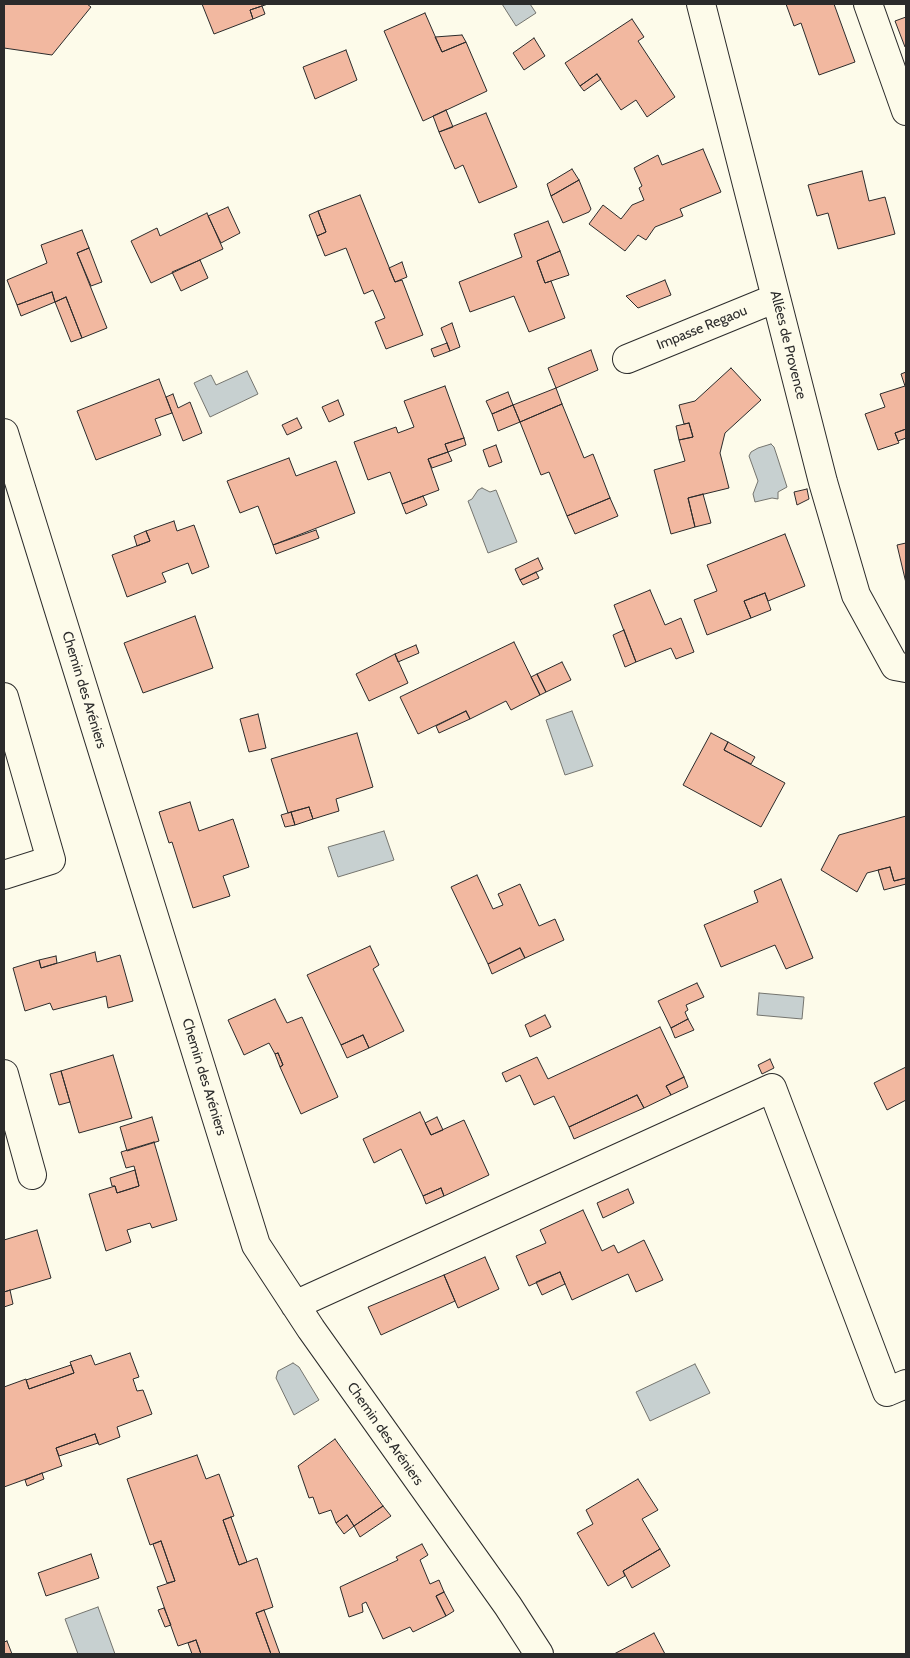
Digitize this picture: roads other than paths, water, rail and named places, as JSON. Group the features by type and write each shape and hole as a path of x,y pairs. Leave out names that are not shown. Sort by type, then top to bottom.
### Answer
{"street":[{"name":"Allées de Provence","path":"701,4 823,482 856,595 895,666 906,668"},
{"path":"868,4 906,111"},
{"name":"Impasse Regaou","path":"627,359 776,298"},
{"name":"Chemin des Aréniers","path":"4,433 256,1245 295,1305 508,1606 539,1654"},
{"path":"4,697 50,860 4,875"},
{"path":"4,1074 32,1175"},
{"path":"295,1305 772,1088 887,1392 906,1384"}]}
